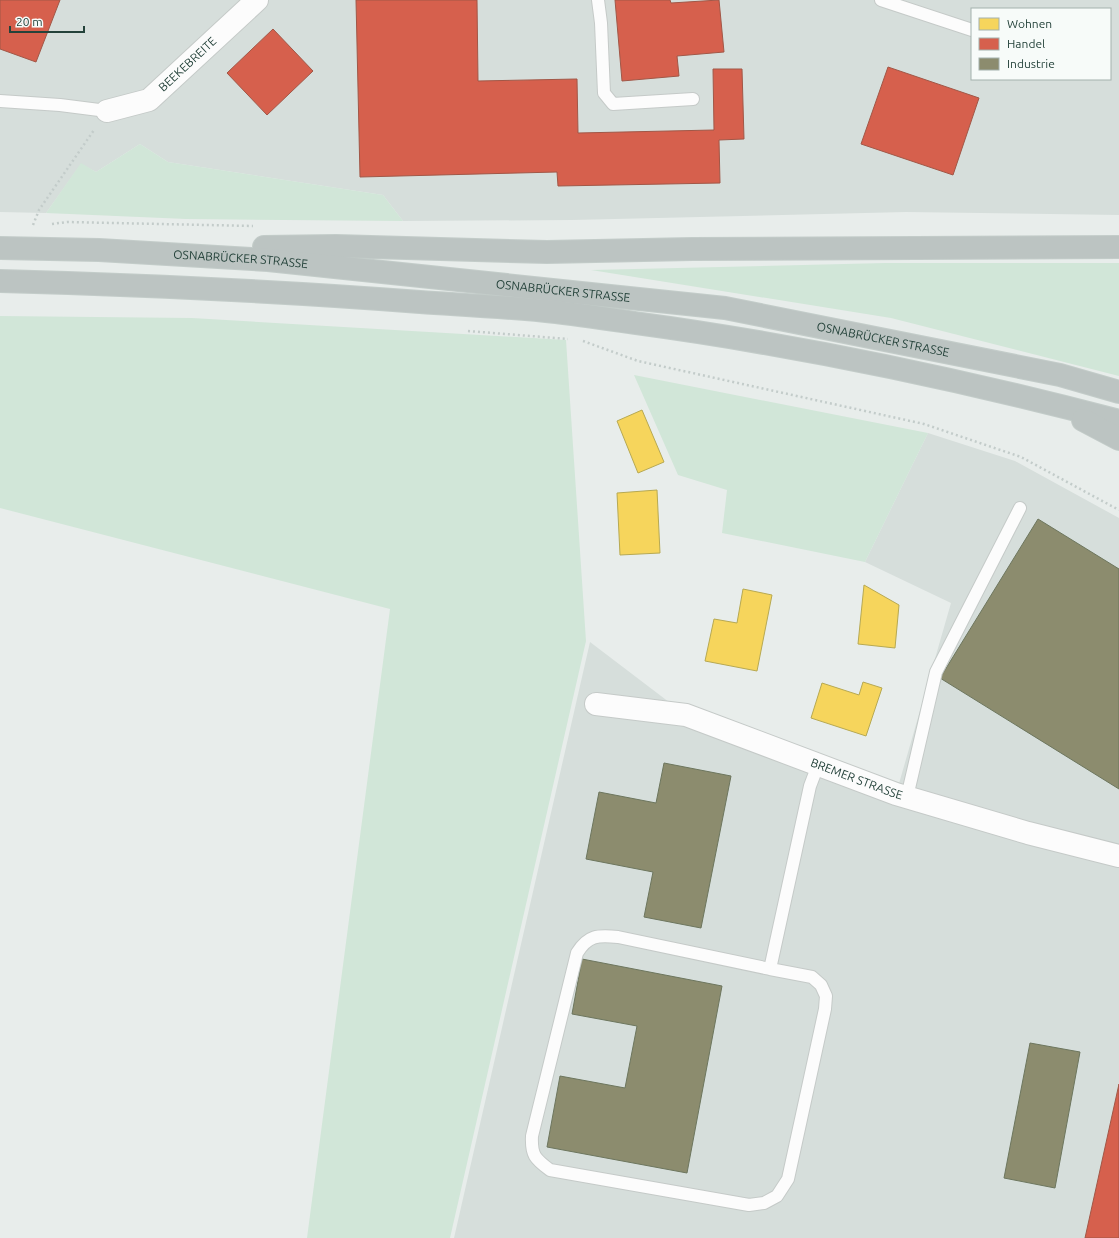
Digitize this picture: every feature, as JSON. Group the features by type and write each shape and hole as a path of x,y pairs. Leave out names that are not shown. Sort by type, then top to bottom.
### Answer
{"highway":[{"path":"99,250 336,246 547,252 692,249 1119,247"},
{"name":"OSNABRÜCKER STRASSE","path":"0,248 99,250 268,260 725,308 1060,375 1119,392"},
{"name":"OSNABRÜCKER STRASSE","path":"0,281 91,283 340,295 555,312 694,331 823,353 1051,403 1119,421"},
{"path":"1051,403 1119,439"}],"street":[{"name":"BEEKEBREITE","path":"108,111 149,100 257,0"},
{"name":"BREMER STRASSE","path":"596,704 686,715 907,797 1028,833 1119,856"}],"lane":[{"path":"598,0 601,23 604,93 613,104 693,99"},
{"path":"881,0 971,30"},
{"path":"0,101 60,105 108,111"},
{"path":"907,797 936,672 1020,508"},
{"path":"770,969 810,786 818,765"},
{"path":"602,936 618,937 770,969 812,976 821,985 826,996 825,1009 788,1179 777,1196 764,1203 749,1205 550,1170 538,1161 532,1149 532,1136 577,953 582,943 590,938 602,936"}],"path":[{"path":"32,226 39,210 108,111"},
{"path":"465,330 574,340"},
{"path":"582,340 638,361 924,424 1021,457 1119,510"}],"shaded area":[{"path":"0,0 1119,0 1119,215 906,212 572,220 403,221 383,195 168,162 140,144 96,172 81,164 46,213 0,212"},
{"path":"928,433 1015,461 1119,518 1119,1238 454,1238 590,642 686,715 896,794 951,603 865,562"}],"green space":[{"path":"140,144 168,162 383,195 403,221 186,219 46,213 81,163 96,172"},
{"path":"885,263 1119,263 1119,376 891,318 591,270"},
{"path":"0,316 192,318 566,340 586,641 450,1238 307,1238 390,609 0,508"},
{"path":"634,375 928,433 865,562 722,533 727,490 678,475"}],"building: Wohnen":[{"path":"642,410 664,462 638,473 617,421"},
{"path":"657,490 660,553 620,555 617,493"},
{"path":"864,585 899,605 895,648 858,644"},
{"path":"743,589 772,595 757,671 705,661 714,619 737,623"},
{"path":"863,682 882,688 866,736 811,718 822,683 859,695"}],"building: Handel":[{"path":"0,0 60,0 36,62 0,49"},
{"path":"356,0 477,0 478,81 577,79 578,133 714,130 713,69 742,69 744,139 719,140 720,183 558,186 557,172 360,177"},
{"path":"615,0 670,0 671,3 719,0 724,52 677,56 679,76 622,81"},
{"path":"273,29 313,71 267,115 227,73"},
{"path":"888,67 979,98 953,175 861,144"},
{"path":"1119,1084 1119,1238 1085,1238"}],"building: Industrie":[{"path":"1038,519 1119,569 1119,789 940,678"},
{"path":"664,763 731,776 701,928 644,917 653,872 586,859 599,792 656,803"},
{"path":"582,959 722,986 687,1173 547,1147 560,1076 625,1088 637,1026 572,1014"},
{"path":"1030,1043 1080,1052 1055,1188 1004,1178"}]}
